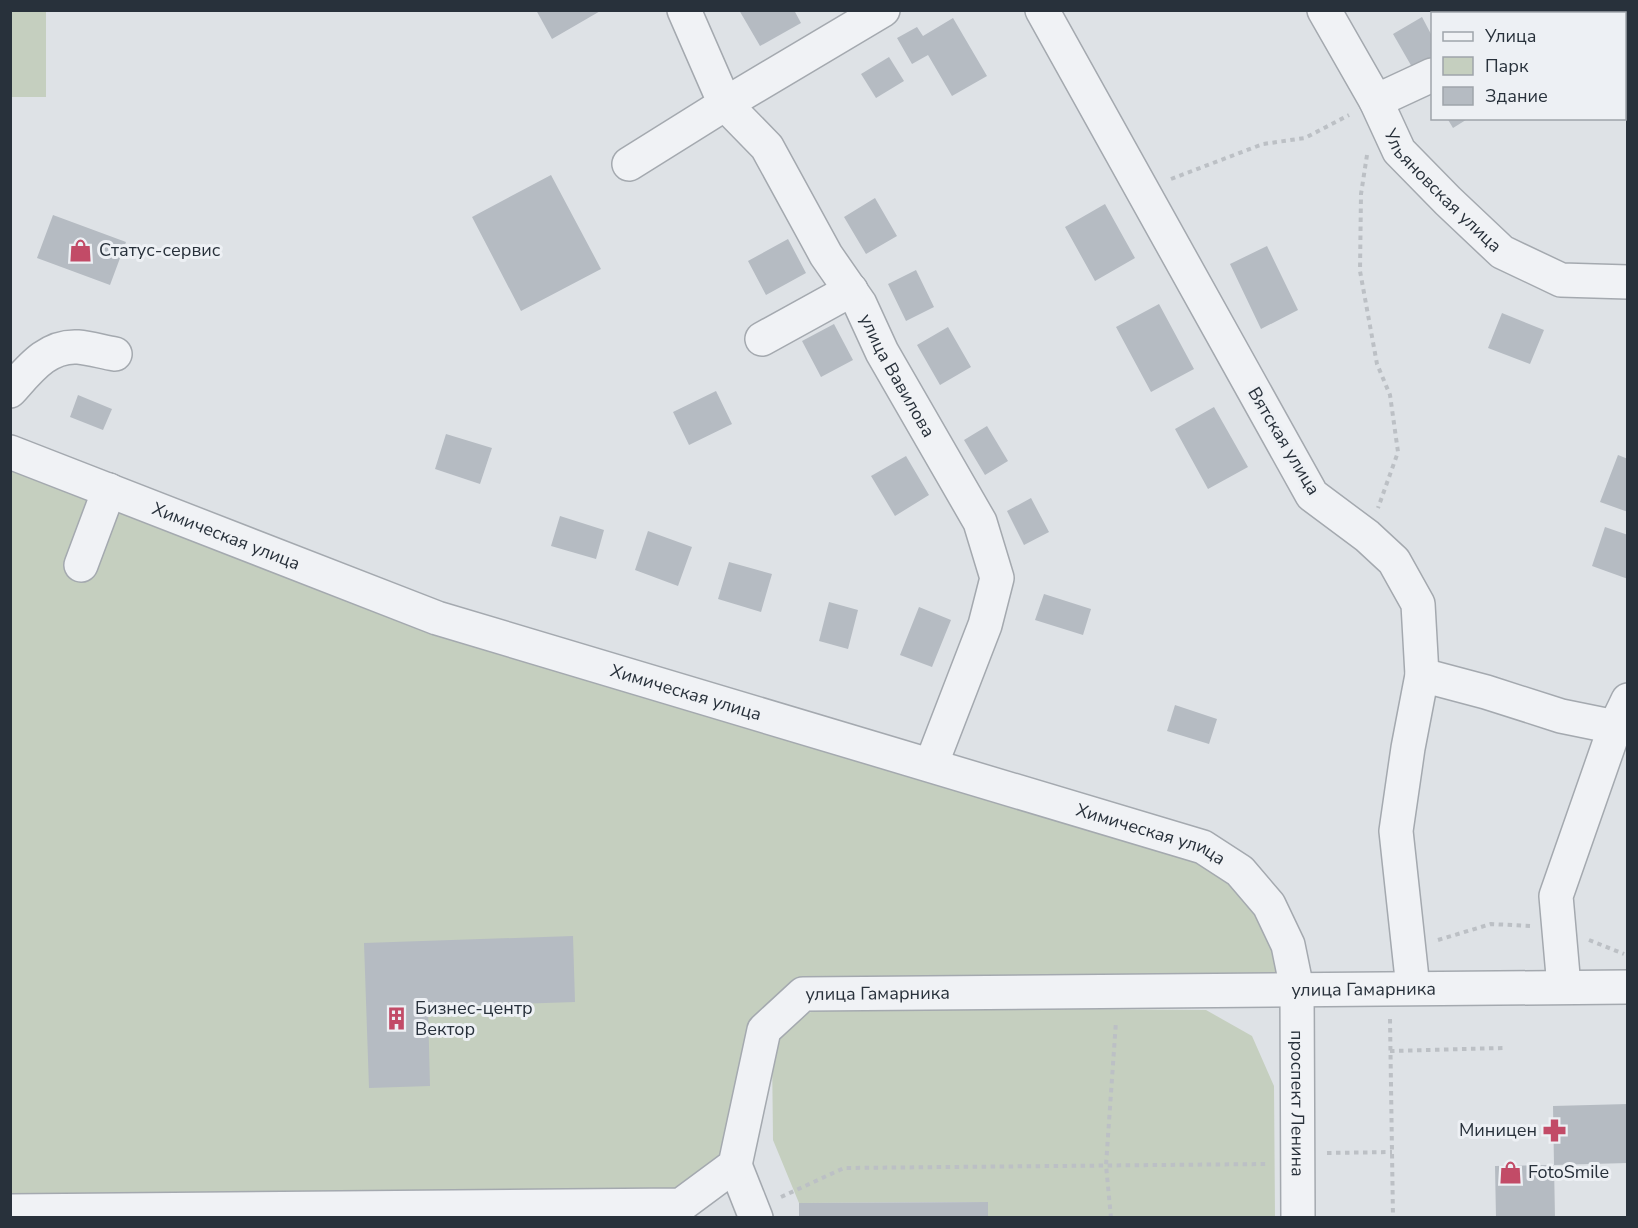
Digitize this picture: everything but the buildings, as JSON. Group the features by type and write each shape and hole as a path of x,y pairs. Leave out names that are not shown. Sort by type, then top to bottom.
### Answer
{"street":[{"name":"улица Вавилова","path":"684,10 725,104 767,147 826,255 860,304 882,352 980,522 997,578 985,625 931,765"},
{"path":"629,164 884,10"},
{"name":"Вятская улица","path":"1042,10 1312,495 1367,536 1394,561 1418,604 1422,675 1408,748 1396,831 1413,988"},
{"name":"Ульяновская улица","path":"1324,10 1376,101 1400,151 1502,252 1561,280 1628,282"},
{"path":"1376,101 1431,75"},
{"path":"762,339 851,290"},
{"path":"10,391 33,365 52,351 77,347 115,354"},
{"name":"Химическая улица","path":"10,452 437,618 1203,847 1240,871 1269,905 1288,945 1297,989"},
{"path":"81,565 110,490"},
{"path":"1422,675 1486,692 1561,716 1621,714 1556,896 1564,987"},
{"name":"улица Гамарника","path":"735,1165 764,1030 803,994 1628,987"},
{"name":"проспект Ленина","path":"1297,989 1298,1218"},
{"path":"10,1211 681,1205 735,1165 755,1213"}],"path":[{"path":"1142,190 1263,144 1305,138 1376,101"},
{"path":"1367,536 1398,452 1390,395 1377,364 1360,271 1361,194 1368,147"},
{"path":"1409,949 1491,924 1559,928 1622,954"},
{"path":"1111,1218 1106,1166 1118,991"},
{"path":"1390,1017 1393,1218"},
{"path":"1390,1051 1503,1048"},
{"path":"1325,1153 1392,1152"},
{"path":"755,1213 843,1168 1266,1164"}],"green space":[{"path":"10,11 46,11 46,97 11,97"},
{"path":"10,452 437,618 1240,871 1297,989 803,994 764,1030 735,1165 681,1205 11,1211"},
{"path":"827,1007 1206,1010 1252,1036 1274,1086 1275,1217 988,1218 988,1202 799,1203 773,1140 772,1050 792,1018"}],"place":[{"name":"Статус-сервис","path":"81,250"},
{"name":"Бизнес-центр Вектор","path":"397,1018"},
{"name":"Миницен","path":"1555,1130"},
{"name":"FotoSmile","path":"1510,1172"}]}
